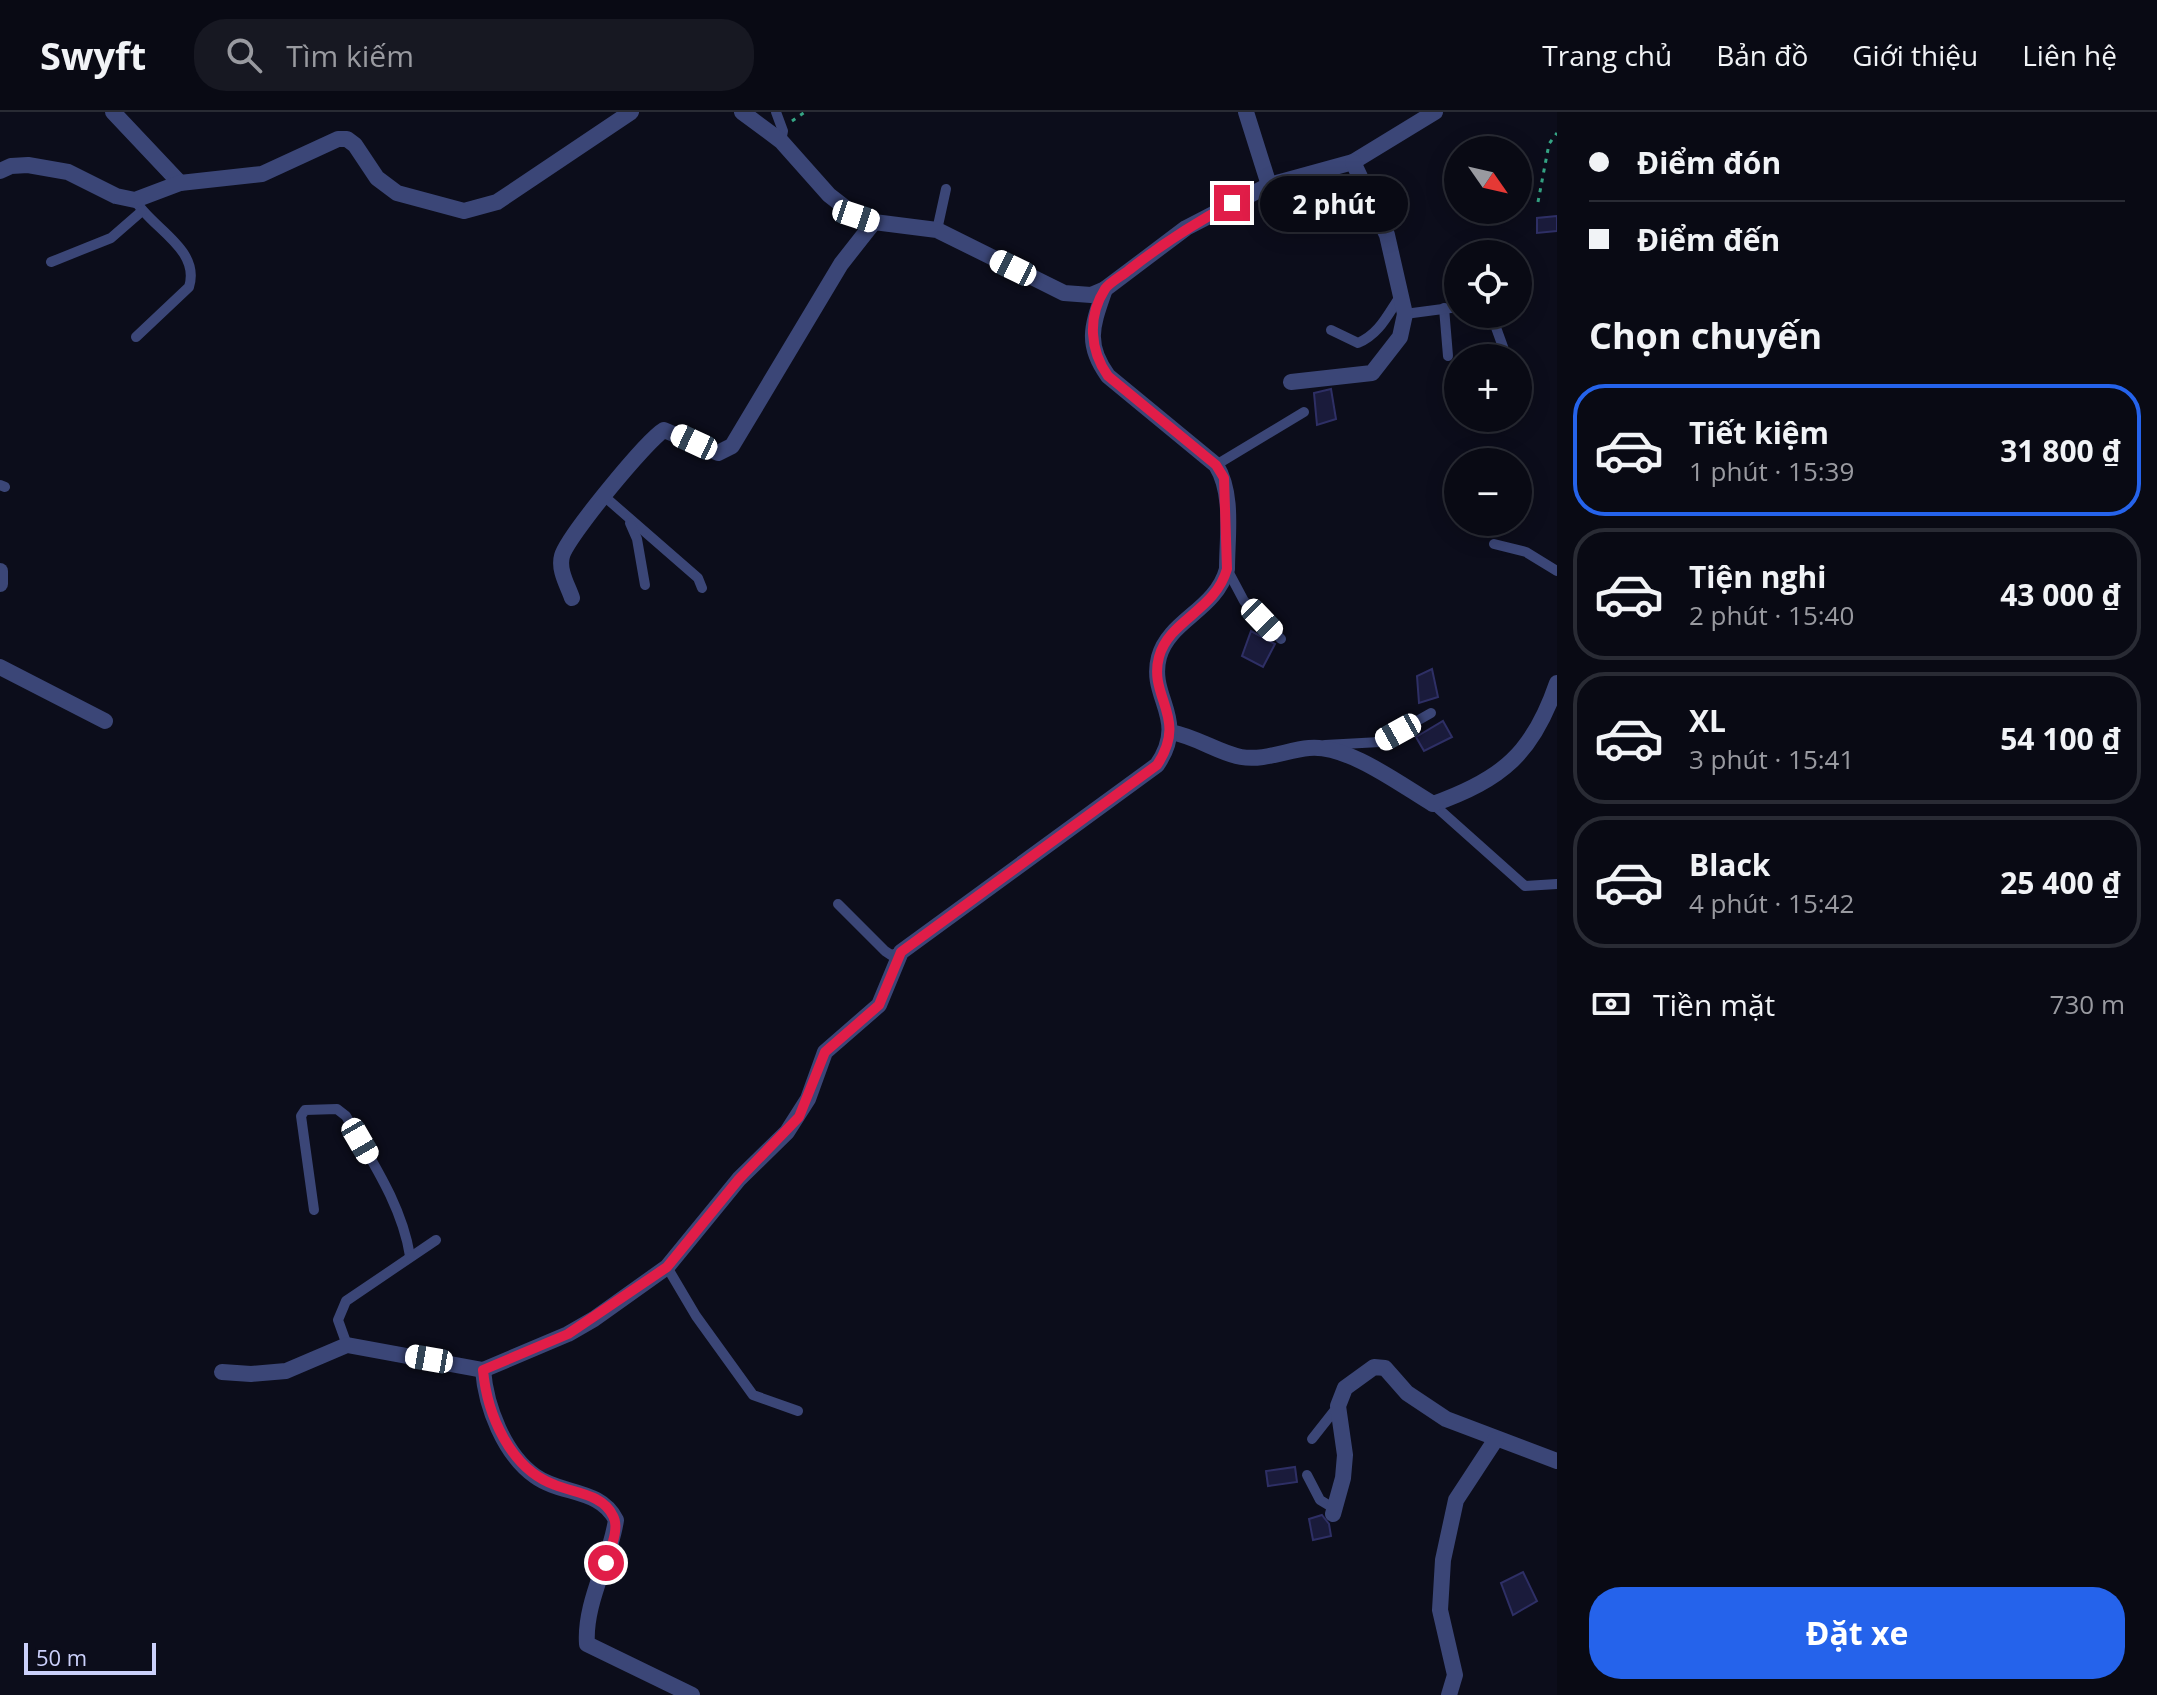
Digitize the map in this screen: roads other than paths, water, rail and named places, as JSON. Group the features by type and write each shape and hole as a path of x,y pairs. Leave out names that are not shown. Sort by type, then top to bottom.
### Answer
{"street":[{"path":"113,112 180,183"},
{"path":"0,171 11,166 28,165 68,172 138,206 180,183 262,174 338,139 347,139 355,145 377,178 397,193 449,209 479,209 497,202 631,112"},
{"path":"742,112 781,141 835,201 856,216 874,222 937,230 1064,293 1091,295 1105,289 1171,237 1269,185 1353,162 1435,112"},
{"path":"1246,112 1269,185"},
{"path":"1291,382 1372,373 1400,337 1402,306 1387,235 1353,162"},
{"path":"572,598 561,569 562,556 605,497 664,430 718,453 732,446 833,276 874,222"},
{"path":"222,1372 251,1374 286,1371 347,1345 483,1370 568,1334 667,1267 739,1179 799,1117 825,1052 879,1005 901,952 1157,765 1165,753 1171,732 1156,672 1160,652 1177,628 1217,593 1227,569 1226,493 1224,478 1216,465 1108,376 1097,360 1092,342 1094,324 1105,289"},
{"path":"0,571 0,584"},
{"path":"0,667 105,721"},
{"path":"1171,732 1191,736 1242,757 1312,747 1355,759 1433,804 1496,774 1514,761 1545,719 1557,683"},
{"path":"1334,1511 1343,1478 1345,1455 1338,1406 1345,1388 1379,1365 1427,1408 1496,1439 1557,1461"},
{"path":"483,1370 485,1389 498,1427 516,1457 535,1476 605,1505 616,1520 590,1617 587,1644 692,1695"},
{"path":"1449,1695 1455,1675 1440,1610 1443,1560 1456,1500 1496,1439"}],"lane":[{"path":"776,112 783,131 781,141"},
{"path":"937,230 946,189"},
{"path":"51,262 111,238 138,206 172,238 191,270 192,279 189,287 136,337"},
{"path":"1331,330 1358,343 1378,332 1402,306 1444,308"},
{"path":"1216,465 1304,412"},
{"path":"605,497 698,578 702,588"},
{"path":"629,521 637,539 645,585"},
{"path":"1494,544 1526,552 1557,571"},
{"path":"1227,569 1244,601 1281,639"},
{"path":"1312,747 1380,742 1431,713"},
{"path":"1433,804 1525,886 1557,884"},
{"path":"838,904 885,951 891,955 901,952"},
{"path":"314,1210 301,1116 305,1110 337,1109 346,1116 398,1212 406,1230 410,1256"},
{"path":"347,1345 338,1320 346,1301 436,1240"},
{"path":"667,1267 696,1316 753,1395 798,1411"},
{"path":"1312,1439 1338,1406"},
{"path":"1307,1475 1320,1500 1334,1511"}]}
